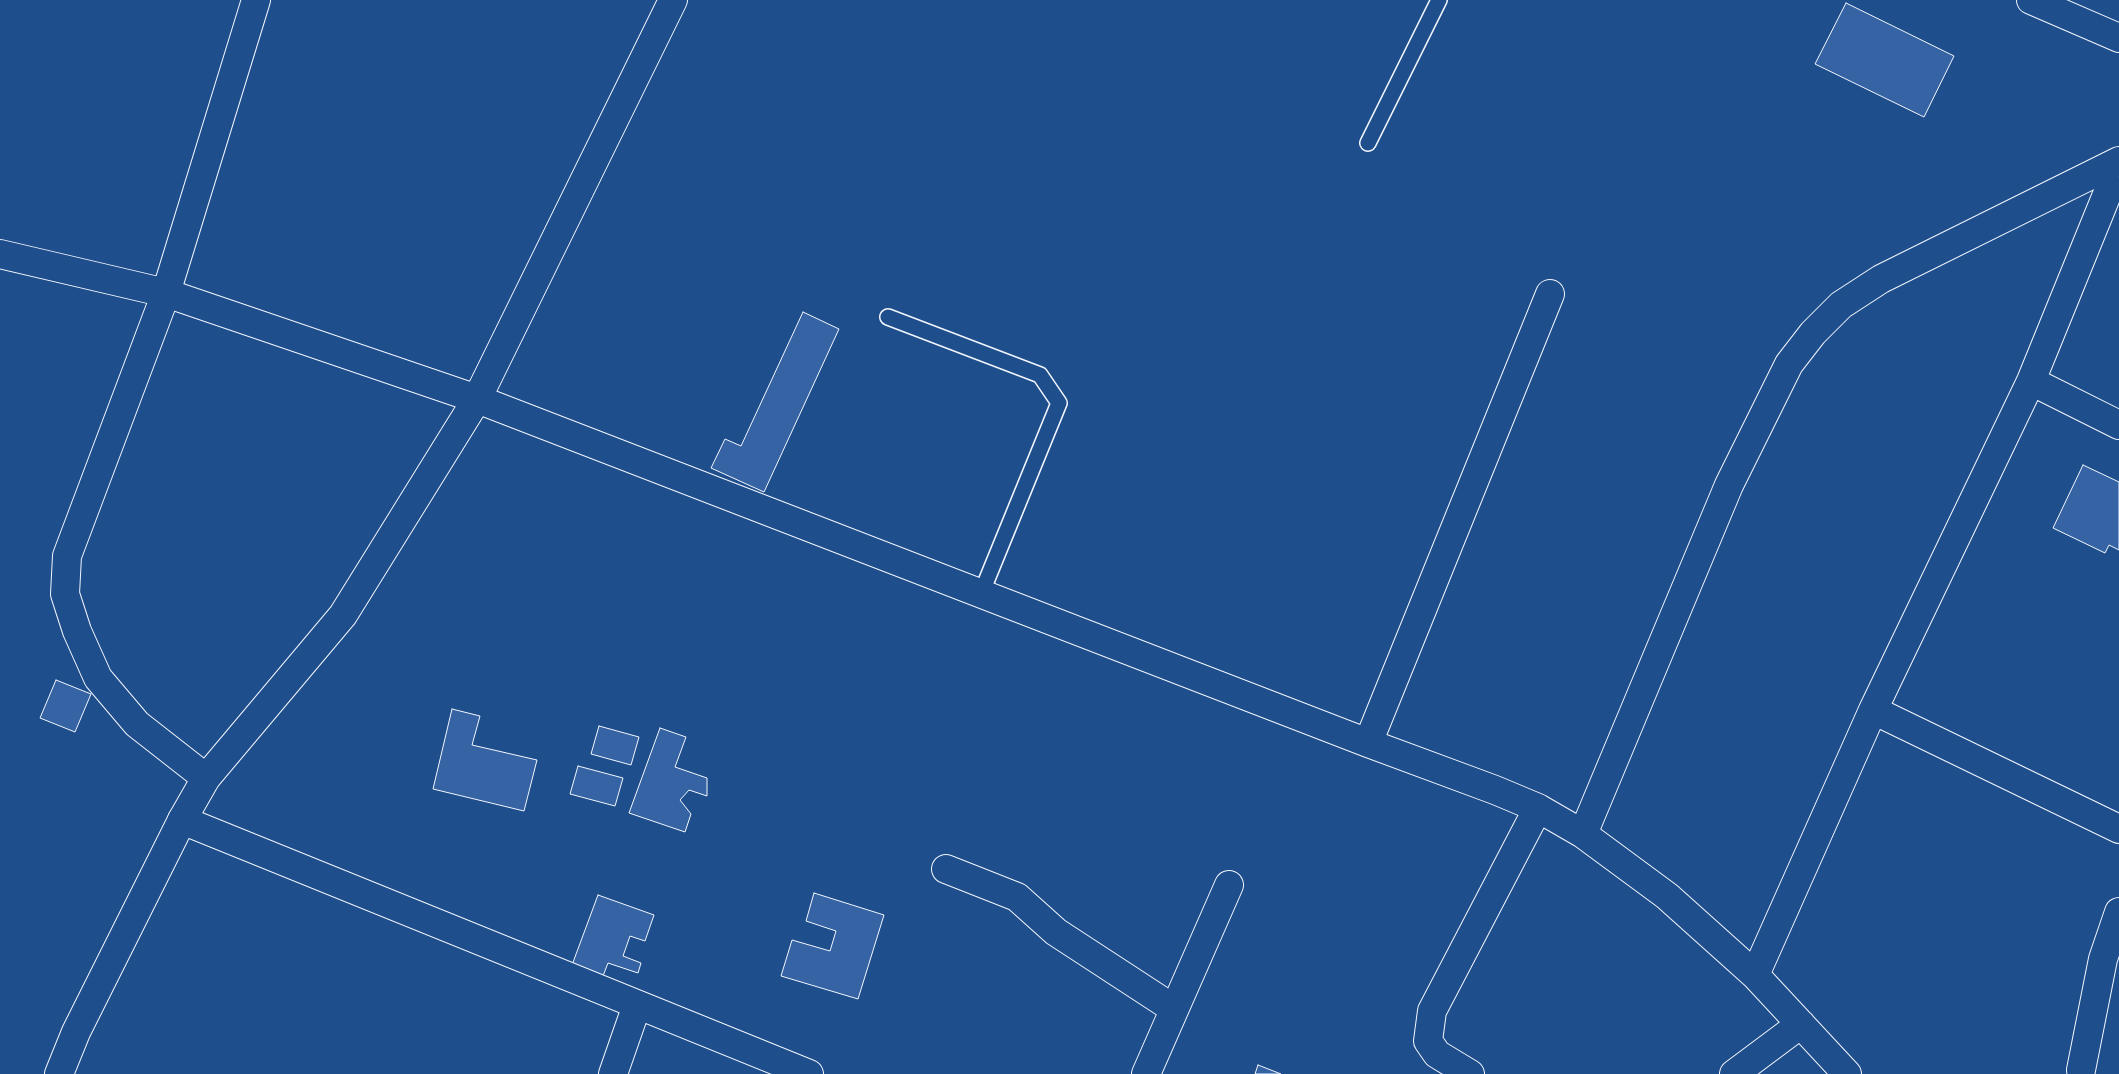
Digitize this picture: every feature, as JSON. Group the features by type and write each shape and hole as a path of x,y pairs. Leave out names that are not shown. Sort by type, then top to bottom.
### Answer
{"street":[{"path":"206,778 137,724 98,678 76,631 65,594 67,556 166,293 256,0"},
{"path":"59,1074 76,1032 182,820 206,778 343,615 477,399 673,0"},
{"path":"2031,0 2119,38"},
{"path":"1583,834 1728,485 1789,364 1813,333 1842,305 1881,279 2119,161"},
{"path":"1755,975 1873,710 2031,381 2119,165"},
{"path":"0,254 166,293 477,399 1538,808 1583,834 1667,896 1755,975 1847,1074"},
{"path":"1368,743 1550,294"},
{"path":"2031,381 2119,425"},
{"path":"1873,710 2119,829"},
{"path":"1470,1074 1437,1054 1428,1041 1432,1011 1538,808"},
{"path":"182,820 809,1074"},
{"path":"946,869 1017,897 1056,932 1174,1008"},
{"path":"1146,1074 1229,884"},
{"path":"2081,1070 2103,959 2119,912"},
{"path":"613,1074 637,1005"},
{"path":"1734,1074 1801,1024"}],"lane":[{"path":"1368,143 1439,0"},
{"path":"888,316 1040,375 1059,403 981,594"}],"building":[{"path":"1846,3 1954,56 1924,117 1815,64"},
{"path":"803,312 839,329 764,492 711,468 725,439 741,446"},
{"path":"2083,465 2119,482 2119,550 2109,545 2105,553 2053,528"},
{"path":"56,680 91,694 75,732 40,718"},
{"path":"452,709 480,716 472,745 537,760 524,811 433,789"},
{"path":"599,726 639,737 631,765 591,754"},
{"path":"660,728 686,737 675,767 707,778 707,796 689,790 680,800 691,814 685,832 629,813"},
{"path":"578,766 623,778 615,806 570,794"},
{"path":"814,893 884,915 858,999 781,976 792,940 830,951 836,931 806,921"},
{"path":"598,895 654,915 645,941 630,936 623,956 641,963 638,973 608,963 603,976 572,965"},
{"path":"1258,1065 1281,1074 1255,1074"}]}
